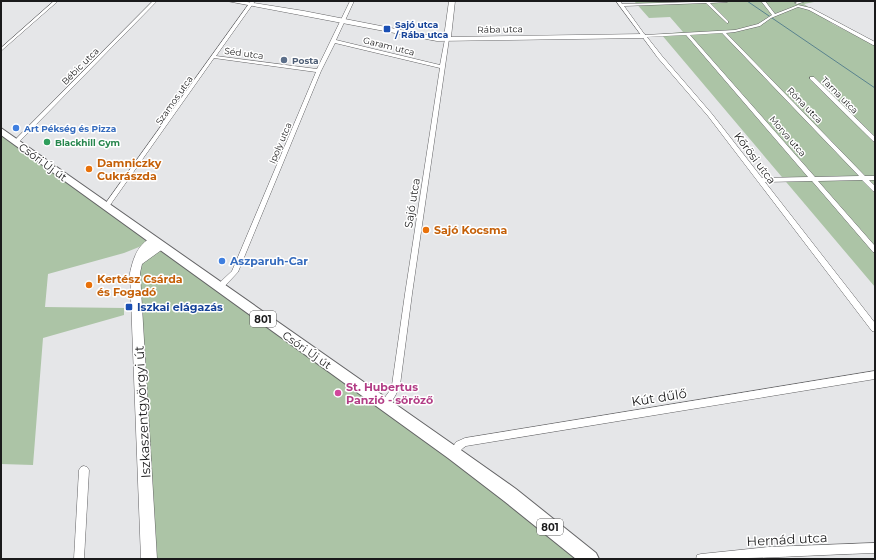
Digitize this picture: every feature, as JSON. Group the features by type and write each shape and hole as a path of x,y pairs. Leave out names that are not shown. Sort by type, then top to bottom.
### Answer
{"main road":[{"name":"Csóri Új út","path":"1,131 453,453 510,495 590,559"}],"street":[{"path":"1,50 56,1"},
{"name":"Bébic utca","path":"16,142 155,1"},
{"name":"Rába utca","path":"230,1 252,2 434,39 644,36 723,32 759,25 772,16 804,1"},
{"name":"Ipoly utca","path":"219,287 235,272 319,71 352,1"},
{"name":"Sajó utca","path":"384,404 393,393 396,385 406,303 452,1"},
{"name":"Kőrösi utca","path":"618,1 644,36 710,115 875,329"},
{"path":"621,5 728,1"},
{"path":"762,1 772,16"},
{"name":"Szamos utca","path":"106,207 252,2"},
{"path":"707,2 727,22"},
{"path":"797,3 875,44"},
{"name":"Róna utca","path":"723,32 875,190"},
{"name":"Morva utca","path":"687,34 875,250"},
{"name":"Garam utca","path":"333,41 442,67"},
{"name":"Séd utca","path":"214,57 319,71"},
{"name":"Tarna utca","path":"812,78 875,140"},
{"path":"760,180 875,178"},
{"name":"Iszkaszentgyörgyi út","path":"149,559 135,273 137,264 158,244"},
{"name":"Kút dűlő","path":"453,453 459,445 465,442 875,375"},
{"path":"79,559 84,470"},
{"name":"Hernád utca","path":"707,559 798,550 875,548"}],"green space":[{"path":"634,1 819,1 804,4 833,24 875,45 875,287 661,34 683,32 670,17 649,18"},
{"path":"1,131 154,241 124,253 48,274 45,307 124,308 124,315 43,338 33,465 1,464"},
{"path":"162,246 590,559 149,559 136,292 141,260"}],"waterway":[{"path":"747,1 875,88"}],"place":[{"name":"Sajó utca / Rába utca","path":"387,29"},
{"name":"Posta","path":"284,60"},
{"name":"Art Pékség és Pizza","path":"16,128"},
{"name":"Blackhill Gym","path":"47,142"},
{"name":"Damniczky Cukrászda","path":"89,169"},
{"name":"Sajó Kocsma","path":"426,230"},
{"name":"Aszparuh-Car","path":"222,261"},
{"name":"Kertész Csárda és Fogadó","path":"89,285"},
{"name":"Iszkai elágazás","path":"129,307"},
{"name":"St. Hubertus Panzió - söröző","path":"338,393"}]}
